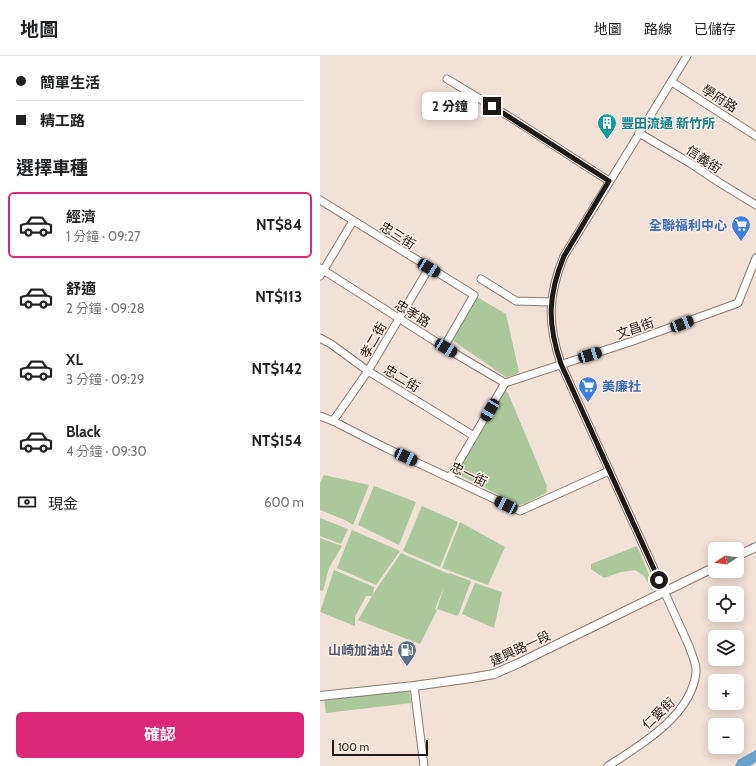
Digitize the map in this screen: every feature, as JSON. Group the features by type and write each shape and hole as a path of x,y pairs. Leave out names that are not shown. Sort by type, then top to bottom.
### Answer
{"street":[{"name":"仁愛街","path":"608,766 654,734 676,714 691,694 696,670 689,646 561,364 552,330 551,302 556,279 564,256 687,56"},
{"path":"447,79 510,117 609,181"},
{"name":"學府路","path":"672,82 756,136"},
{"name":"信義街","path":"639,133 756,205"},
{"name":"忠三街","path":"320,200 474,295 444,347"},
{"path":"321,271 353,221"},
{"name":"文昌街","path":"561,364 640,339 738,304 756,258"},
{"name":"孝二街","path":"333,421 368,371 429,268"},
{"name":"忠孝路","path":"321,271 505,383"},
{"path":"481,279 516,301 551,302"},
{"name":"忠二街","path":"320,338 331,344 368,371 474,436"},
{"path":"450,477 505,383 561,364"},
{"name":"忠一街","path":"320,416 520,511 609,471"},
{"path":"744,553 756,547"},
{"name":"建興路一段","path":"320,696 414,686 494,674 708,571"},
{"path":"414,686 424,766"}],"green space":[{"path":"477,297 506,314 519,372 515,375 506,377 452,340"},
{"path":"505,390 508,393 547,486 546,493 524,504 518,505 456,473"},
{"path":"324,475 369,485 353,525 345,520 320,510 320,483"},
{"path":"374,486 416,502 399,545 358,525"},
{"path":"422,506 458,522 440,567 403,551"},
{"path":"320,518 348,529 341,544 320,536"},
{"path":"460,522 505,547 488,585 442,568"},
{"path":"352,530 400,551 376,585 337,568"},
{"path":"320,538 342,546 329,568 323,591 320,590"},
{"path":"637,546 654,587 652,591 644,576 635,570 621,572 604,578 591,569 591,564"},
{"path":"401,553 449,574 471,581 458,616 437,609 444,587 435,609 437,610 420,644 358,620 372,596 366,596 355,617 355,626 320,612 334,570 374,587 373,594"},
{"path":"475,583 502,592 494,628 462,614"},
{"path":"409,690 411,703 326,713 324,700"}],"water":[{"path":"756,750 756,762 750,766 735,766 738,760"}],"place":[{"name":"豐田流通 新竹所","path":"607,140"},
{"name":"全聯福利中心","path":"741,242"},
{"name":"美廉社","path":"588,403"},
{"name":"山崎加油站","path":"407,667"}],"route":[{"path":"492,106 609,181 564,256 552,296 552,330 556,351 561,364 659,580"}]}
